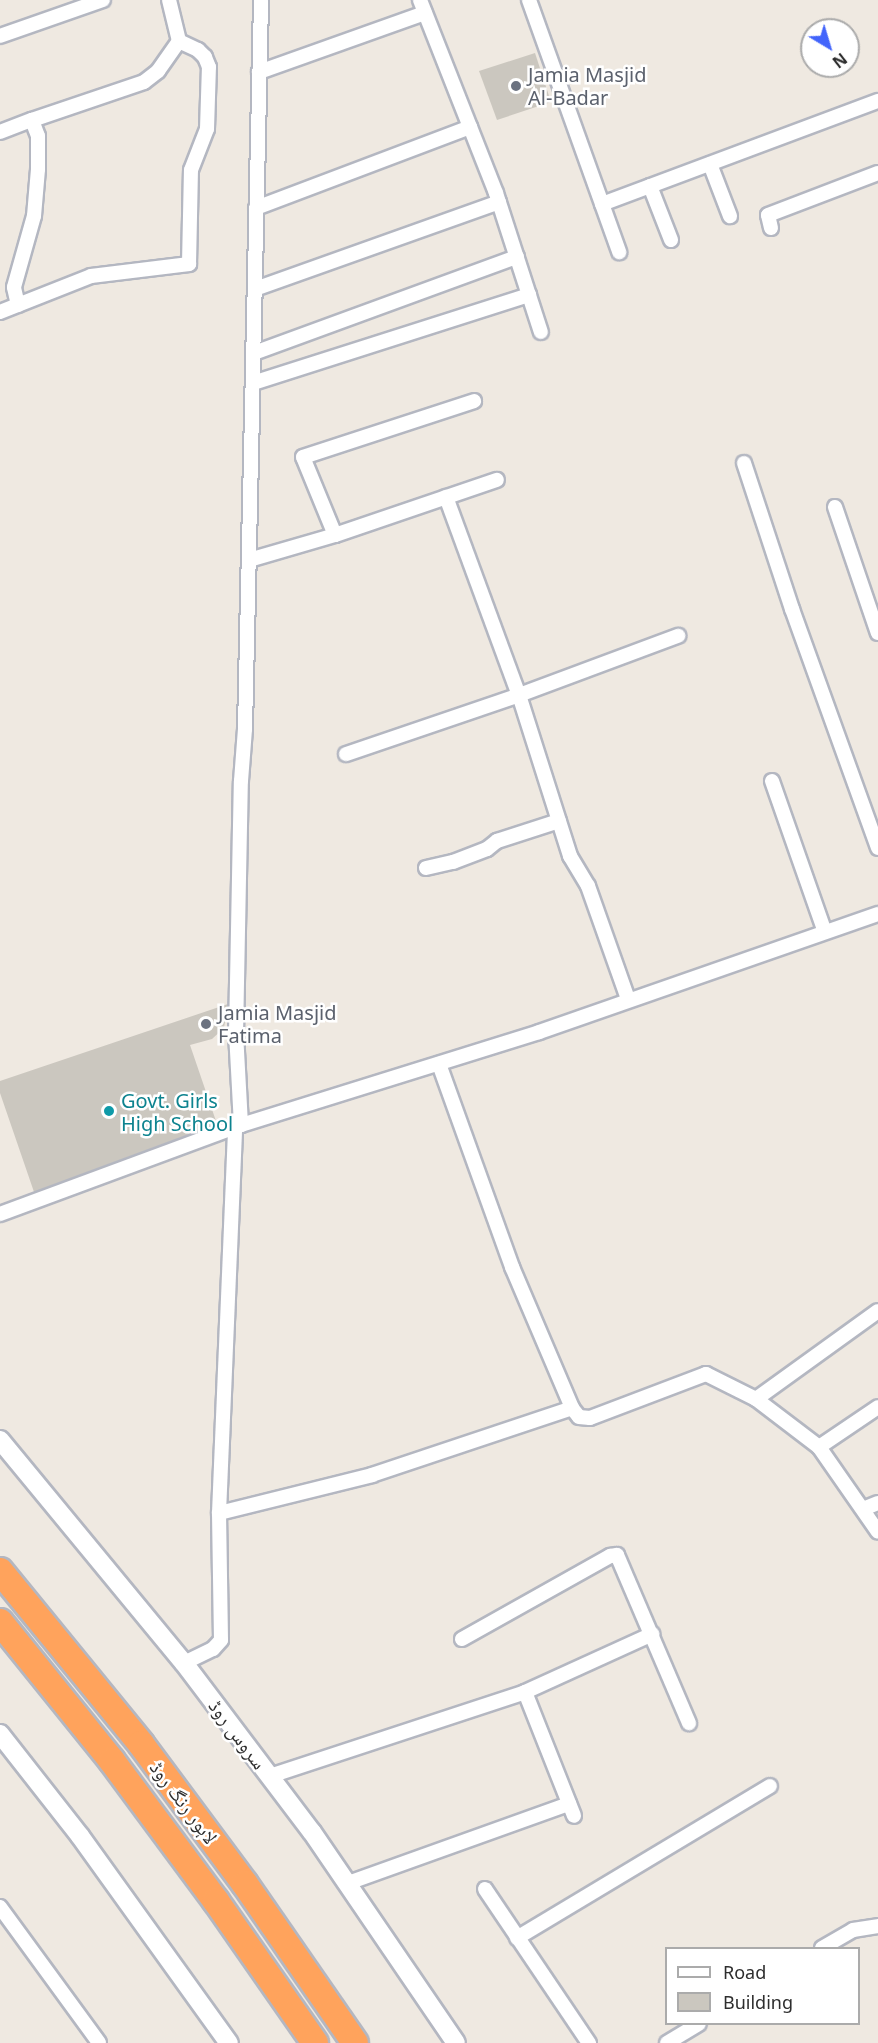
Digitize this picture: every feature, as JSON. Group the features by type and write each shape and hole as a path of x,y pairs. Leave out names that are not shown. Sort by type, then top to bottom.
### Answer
{"highway":[{"name":"لاہور رنگ روڈ","path":"0,1570 148,1753 252,1893 355,2043"},
{"name":"لاہور رنگ روڈ","path":"0,1622 119,1770 216,1901 315,2043"}],"street":[{"path":"0,36 77,4 103,0"},
{"path":"0,132 144,82 158,71 179,40 169,0"},
{"path":"184,1663 213,1648 221,1640 219,1513 238,1127 236,1034 241,780 245,729 261,0"},
{"path":"529,0 619,252"},
{"path":"259,72 423,6 499,202 541,332"},
{"path":"0,312 91,276 189,264 191,171 207,129 209,67 205,57 198,50 179,40"},
{"path":"602,204 878,101"},
{"path":"18,305 14,287 34,216 38,169 38,136 32,120"},
{"path":"256,208 470,127"},
{"path":"711,164 730,216"},
{"path":"771,228 768,215 878,173"},
{"path":"650,186 671,240"},
{"path":"255,289 499,202"},
{"path":"254,353 517,257"},
{"path":"253,383 529,295"},
{"path":"334,535 303,457 474,401"},
{"path":"744,462 792,609 878,848"},
{"path":"249,560 334,535 497,480"},
{"path":"446,498 519,695 570,856 588,886 628,999"},
{"path":"835,507 878,633"},
{"path":"346,754 519,695 678,636"},
{"path":"772,780 825,932"},
{"path":"426,868 453,862 487,849 497,841 559,821"},
{"path":"0,1214 238,1127 440,1064 878,914"},
{"path":"440,1064 512,1267 572,1408 579,1417 590,1418 706,1374 756,1399 819,1447 878,1532"},
{"path":"756,1399 878,1311"},
{"path":"819,1447 878,1407"},
{"path":"219,1513 372,1475 572,1408"},
{"name":"سروس روڈ","path":"0,1440 184,1663 270,1776 348,1883 456,2043"},
{"path":"863,1509 878,1503"},
{"path":"462,1639 610,1556 617,1555 689,1723"},
{"path":"270,1776 525,1692 652,1634"},
{"path":"348,1883 571,1810 525,1692"},
{"path":"0,1734 80,1836 229,2043"},
{"path":"517,1938 770,1786"},
{"path":"485,1889 589,2043"},
{"path":"0,1907 99,2043"},
{"path":"824,1947 853,1930 878,1926"},
{"path":"667,2043 697,2025"}],"building":[{"name":"Jamia Masjid Al-Badar","path":"535,53 551,102 497,120 479,71"},
{"name":"Govt. Girls High School","path":"228,1004 224,1028 212,1039 190,1045 217,1124 34,1192 0,1093 0,1081"}],"place":[{"name":"Jamia Masjid Al-Badar","path":"516,86"},
{"name":"Jamia Masjid Fatima","path":"206,1024"},
{"name":"Govt. Girls High School","path":"109,1111"}]}
